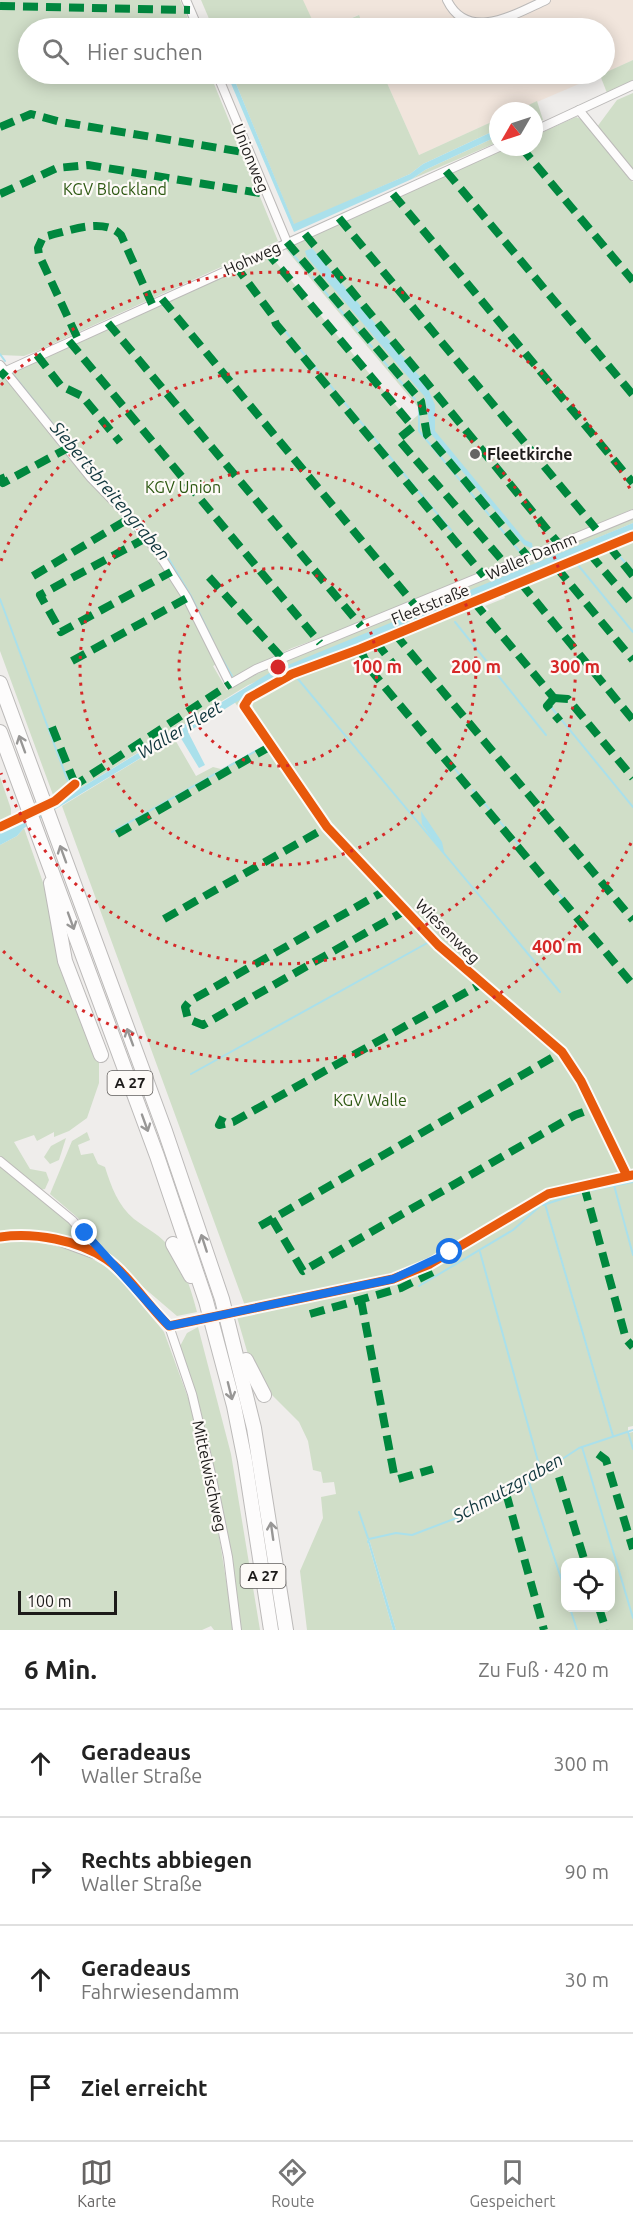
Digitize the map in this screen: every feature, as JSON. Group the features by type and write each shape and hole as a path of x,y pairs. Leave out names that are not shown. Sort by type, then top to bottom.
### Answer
{"highway":[{"name":"A 27","path":"0,683 165,1131 229,1326 255,1428 286,1630"},
{"name":"A 27","path":"0,732 157,1156 206,1301 245,1461 271,1630"},
{"path":"50,866 52,896 65,961 101,1055"},
{"path":"173,1244 206,1301"},
{"path":"229,1326 264,1395"}],"street":[{"path":"186,0 194,18"},
{"path":"447,0 457,14 466,18"},
{"path":"503,18 546,0"},
{"name":"Unionweg","path":"221,84 287,242"},
{"path":"543,127 633,86"},
{"path":"579,110 633,176"},
{"name":"Hohweg","path":"6,372 489,151"},
{"path":"0,365 6,372"},
{"name":"Waller Damm","path":"6,372 91,478 130,518 157,551 187,598 230,684 256,669 633,514"},
{"name":"Fleetstraße","path":"244,706 249,698 292,674 360,649 633,536"},
{"name":"Wiesenweg","path":"244,706 327,827 352,850 438,945 562,1052 581,1081 630,1175"},
{"path":"0,1161 46,1197 85,1233 169,1326 354,1288 409,1274 548,1194 630,1175"},
{"path":"76,1245 85,1233"},
{"path":"0,1237 37,1236 76,1245 107,1259"},
{"name":"Mittelwischweg","path":"169,1326 192,1394 212,1478 228,1557 237,1630"}],"shaded area":[{"path":"207,0 633,0 633,60 615,68 615,18 359,18 358,15 351,18 215,18"},
{"path":"387,84 579,84 537,102 489,102 489,123 419,155"}],"green space":[{"name":"KGV Blockland","path":"0,0 180,0 188,18 18,18 18,84 214,84 278,241 37,351 24,356 0,355"},
{"path":"201,0 303,0 311,18 209,18"},
{"path":"633,60 633,81 607,93 604,84 615,84 615,68"},
{"path":"236,84 387,84 419,155 489,123 489,133 423,164 410,174 294,225"},
{"path":"633,93 633,171 597,127 617,100"},
{"name":"KGV Union","path":"576,117 583,120 633,182 633,509 356,625 292,648 232,678 222,661 213,666 227,690 268,668 633,517 633,523 248,685 56,803 0,651 0,380 13,371 269,254 410,422 418,415 418,407 284,247 489,155 543,156 543,132"},
{"path":"489,140 489,146 412,179 425,170"},
{"path":"633,530 633,534 249,696 247,714 244,716 234,701 275,678"},
{"name":"KGV Walle","path":"633,541 633,1171 616,1174 616,1182 633,1180 633,1426 628,1427 628,1433 633,1432 633,1630 396,1630 370,1542 367,1539 393,1630 307,1630 300,1571 323,1518 321,1497 336,1494 334,1482 323,1483 321,1472 313,1470 308,1441 299,1422 271,1394 252,1368 237,1317 248,1314 62,806 174,738 196,776 213,767 221,769 274,741 254,710 251,701 293,677 479,604 485,613 489,610 485,606 505,598 503,594"},
{"path":"0,777 11,809 11,817 0,823"},
{"path":"24,828 47,894 69,984 99,1062 99,1083 87,1118 69,1131 54,1137 54,1132 37,1141 34,1135 14,1142 30,1169 46,1172 49,1180 45,1189 40,1190 0,1157 0,845 17,836"},
{"path":"87,1132 90,1140 78,1145 81,1155 93,1153 98,1164 105,1167 119,1202 128,1214 154,1232 170,1248 184,1271 197,1312 177,1316 122,1269 78,1218 50,1194 72,1141"},
{"path":"66,1138 59,1160 50,1164 44,1157 51,1146"},
{"path":"0,1166 69,1221 78,1231 74,1239 0,1235"},
{"path":"24,1239 78,1251 105,1266 124,1283 164,1332 194,1414 219,1536 234,1630 214,1630 211,1626 202,1630 0,1630 0,1242"},
{"path":"198,1327 231,1454 260,1630 241,1630 210,1452 179,1348 187,1333"}],"water":[{"path":"231,84 236,84 294,224 410,174 423,164 489,133 489,140 425,170 412,179 294,232"},
{"path":"312,248 426,384 435,405 435,431 525,540 532,543 533,549 524,545 431,434 425,397 307,257 305,251"},
{"name":"Waller Fleet","path":"633,523 633,530 275,678 188,732 205,765 199,768 179,735 24,828 17,836 0,845 0,833 56,803 271,672"},
{"path":"421,811 442,842 445,856 422,824"},
{"path":"367,1539 370,1542 396,1630 393,1630"}],"waterway":[{"path":"290,251 310,274"},
{"path":"313,277 318,283"},
{"path":"321,287 346,317"},
{"path":"347,318 366,340"},
{"path":"281,326 290,337"},
{"path":"367,341 372,347"},
{"path":"294,342 322,376"},
{"path":"375,351 411,394"},
{"name":"Siebertsbreitengraben","path":"0,354 5,361"},
{"name":"Siebertsbreitengraben","path":"14,376 96,478 134,517 170,561 191,596 213,641"},
{"path":"329,384 414,486"},
{"path":"419,404 419,431 521,553"},
{"path":"418,491 451,530"},
{"path":"616,552 633,572"},
{"path":"578,565 633,632"},
{"path":"0,599 69,784"},
{"path":"455,622 546,735"},
{"name":"Siebertsbreitengraben","path":"221,657 232,676"},
{"path":"298,679 560,992"},
{"path":"557,695 551,707 633,807"},
{"path":"112,832 261,748"},
{"path":"446,758 469,786"},
{"path":"473,790 522,848"},
{"path":"556,891 568,904"},
{"path":"404,916 471,980"},
{"path":"191,1074 429,942"},
{"path":"592,1190 633,1182"},
{"path":"614,1185 633,1255"},
{"path":"543,1205 580,1193"},
{"path":"545,1204 613,1436"},
{"path":"419,1286 513,1230 539,1207"},
{"path":"480,1252 541,1472"},
{"name":"Schmutzgraben","path":"368,1542 369,1539 396,1533 412,1535 467,1514 491,1493 541,1473 579,1448 633,1430"},
{"path":"628,1432 633,1449"},
{"path":"582,1447 633,1618"},
{"path":"528,1479 561,1578"},
{"path":"359,1512 368,1538"},
{"path":"571,1612 577,1630"}],"marked path":[{"path":"0,6 190,10"},
{"path":"0,127 31,114 61,122 249,153"},
{"path":"529,156 633,281"},
{"path":"0,194 57,168 88,165 266,194"},
{"path":"446,171 633,395"},
{"path":"393,194 633,483"},
{"path":"339,218 596,529"},
{"path":"77,337 39,255 38,248 43,237 84,227 113,229 121,235 152,304"},
{"path":"305,234 559,544"},
{"path":"287,242 421,401 427,435 528,557"},
{"path":"266,251 413,427 398,439 507,566"},
{"path":"235,265 273,316 276,324 484,576"},
{"path":"162,299 414,604"},
{"path":"108,323 361,626"},
{"path":"69,341 320,643"},
{"path":"37,355 61,386 82,396 120,442"},
{"path":"0,377 6,371"},
{"path":"0,475 3,483 68,448"},
{"path":"33,576 130,518"},
{"path":"146,538 40,595 61,632 171,572"},
{"path":"609,546 633,576"},
{"path":"590,554 633,605"},
{"path":"557,568 633,660"},
{"path":"209,577 282,658"},
{"path":"521,583 633,720"},
{"path":"72,661 187,598"},
{"path":"474,602 554,698"},
{"path":"395,634 633,920"},
{"path":"376,642 393,664"},
{"path":"360,649 369,668 633,985"},
{"path":"72,787 230,684"},
{"path":"554,698 568,699 633,778"},
{"path":"554,698 547,706 560,721"},
{"path":"52,727 75,784"},
{"path":"117,834 271,746"},
{"path":"164,919 327,827"},
{"path":"388,889 190,1001 185,1007 188,1019 203,1025 406,910"},
{"path":"223,1117 219,1125 233,1122 481,984"},
{"path":"260,1226 562,1052"},
{"path":"272,1219 303,1271 575,1115 594,1108"},
{"path":"584,1186 626,1339 633,1347"},
{"path":"310,1314 401,1288 439,1269"},
{"path":"361,1300 394,1474 398,1479 433,1469"},
{"path":"598,1454 606,1460 633,1549"},
{"path":"559,1477 584,1558"},
{"path":"506,1493 544,1630"},
{"path":"600,1612 606,1630"}],"cycle path":[{"path":"627,1176 581,1081 562,1052 438,945 327,827 244,706 249,698 292,674 360,649 633,536"},
{"path":"0,827 55,801 75,784"},
{"path":"0,1237 27,1236 55,1239 95,1252 122,1272 169,1326 393,1279 430,1264 548,1194 633,1175"}],"place":[{"name":"Fleetkirche","path":"475,454"}],"route":[{"path":"85,1233 169,1326 393,1279 409,1274 450,1252"}]}
